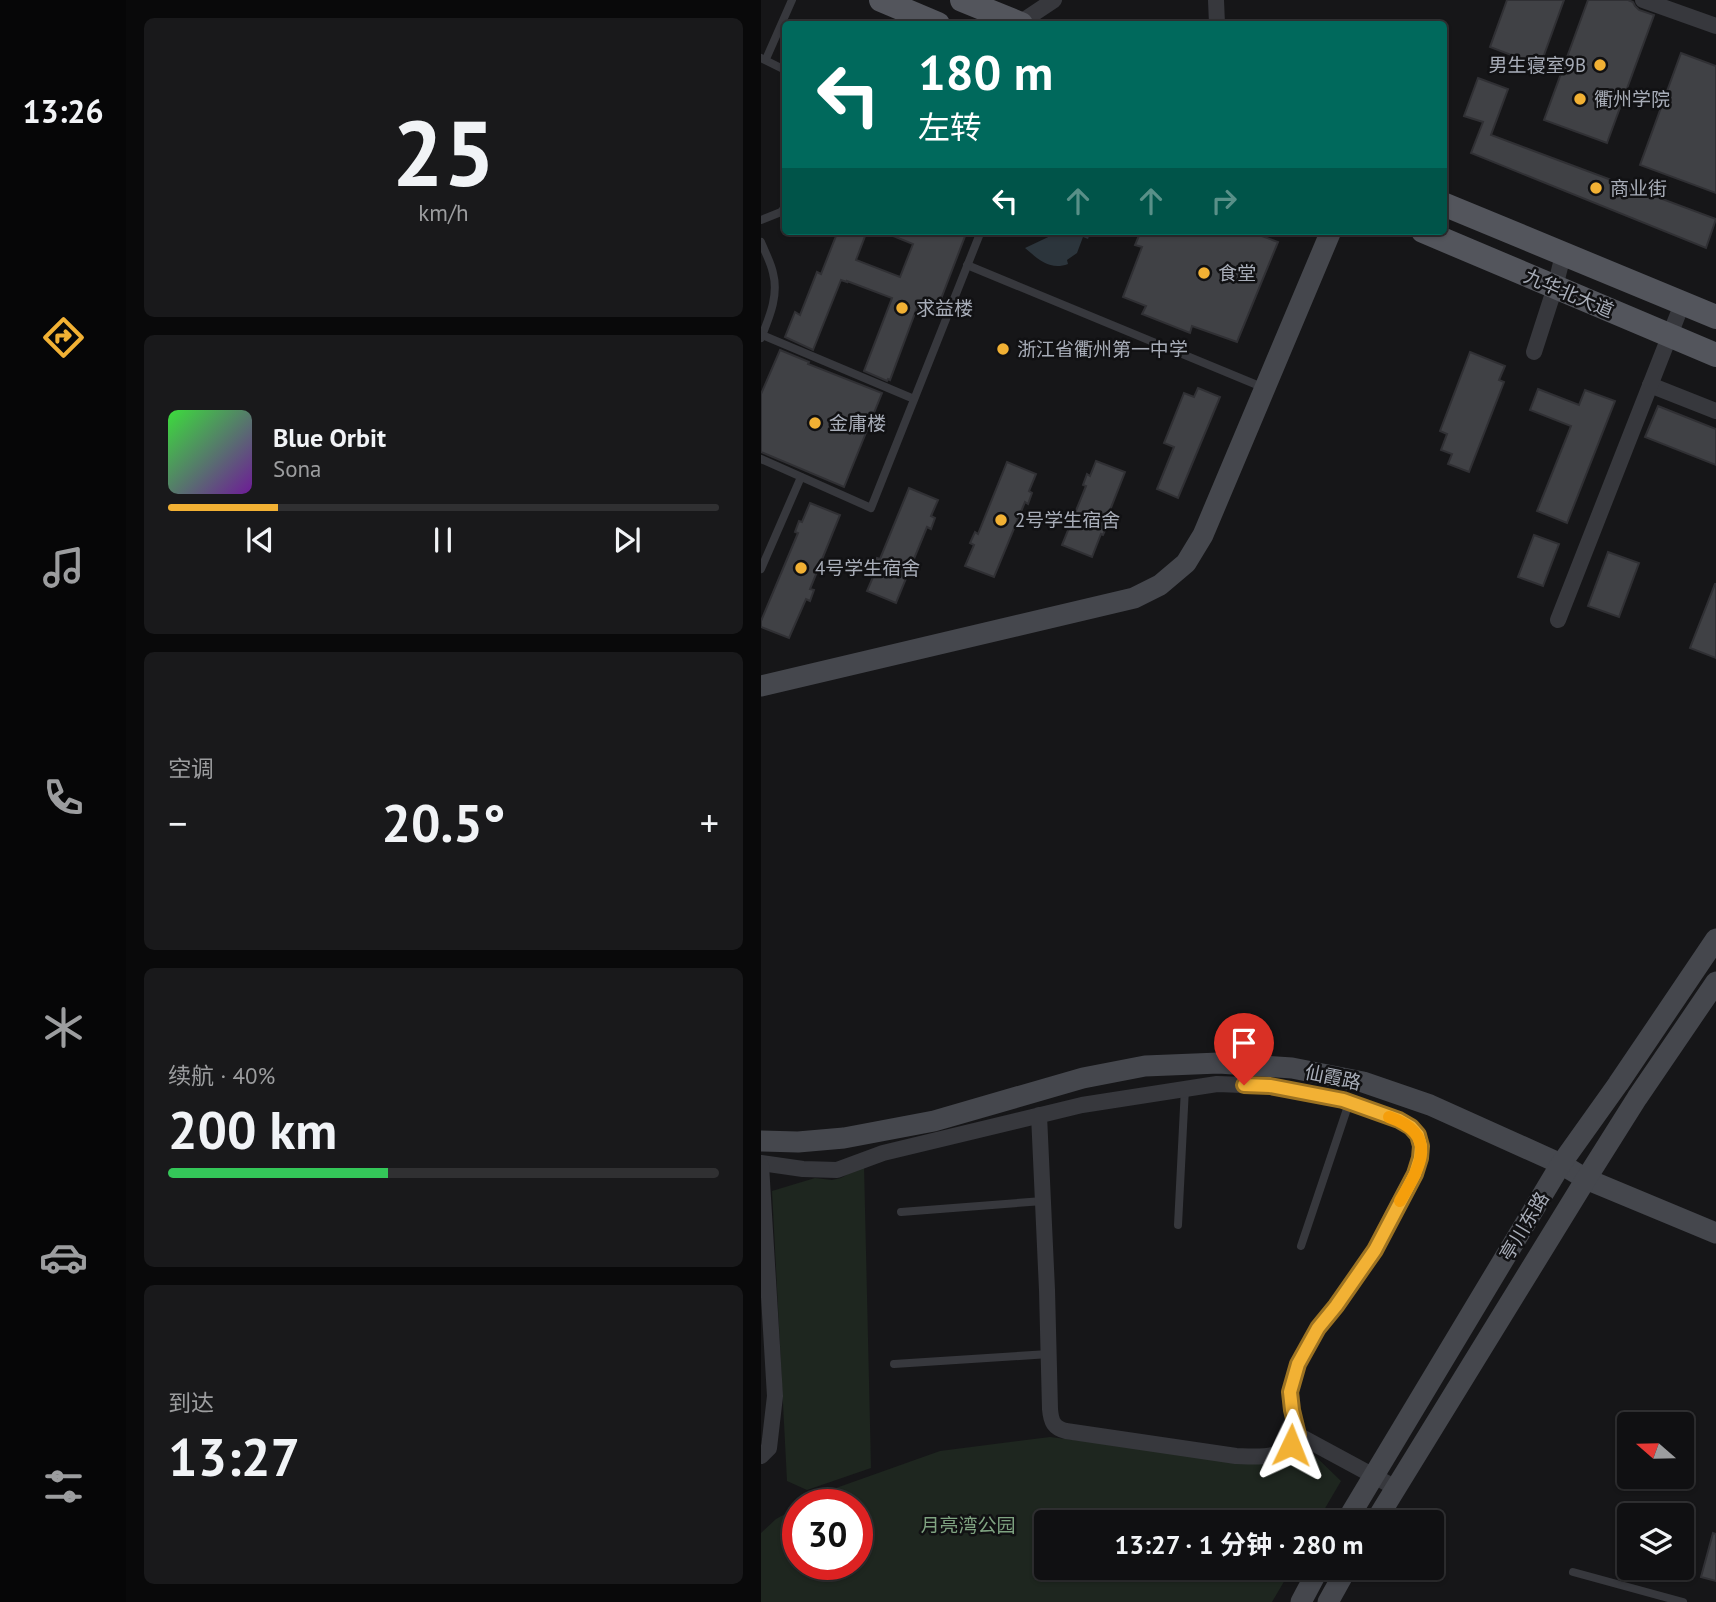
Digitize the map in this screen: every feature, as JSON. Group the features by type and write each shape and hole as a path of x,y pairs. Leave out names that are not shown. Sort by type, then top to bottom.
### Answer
{"main road":[{"path":"881,0 931,21"},
{"path":"962,0 1012,21"},
{"name":"九华北大道","path":"1447,206 1716,317"},
{"name":"九华北大道","path":"1432,235 1716,355"}],"street":[{"path":"1023,21 1054,0"},
{"path":"1216,0 1217,21"},
{"path":"1643,0 1716,26"},
{"path":"761,686 1134,598 1160,585 1186,563 1203,535 1329,235"},
{"path":"1534,352 1563,254"},
{"path":"1558,620 1682,304"},
{"path":"1650,385 1716,411"},
{"name":"亭川东路","path":"1353,1510 1561,1164 1716,939"},
{"name":"亭川东路","path":"1382,1510 1637,1098 1716,982"},
{"name":"仙霞路","path":"761,1141 798,1142 844,1138 934,1121 1083,1078 1145,1066 1219,1063 1292,1068 1363,1082 1430,1105 1561,1164 1586,1179 1716,1233"},
{"path":"761,1456 769,1448 775,1395 761,1164 837,1170 883,1153 1082,1105 1217,1084 1270,1086 1350,1103 1399,1120 1418,1135 1421,1146 1415,1174 1375,1250 1318,1328 1298,1364 1290,1392 1298,1435 1396,1488"},
{"path":"1039,1115 1053,1424 1058,1429 1236,1456 1265,1457 1282,1452 1298,1435"},
{"path":"798,1142 803,1169"},
{"path":"1301,1602 1313,1580"},
{"path":"1328,1602 1340,1580"}],"lane":[{"path":"782,21 792,0"},
{"path":"782,21 764,59 782,68"},
{"path":"761,220 782,211"},
{"path":"761,459 871,508 979,235"},
{"path":"761,242 773,272 775,286 773,305 762,337 914,399"},
{"path":"967,265 1265,388"},
{"path":"761,569 801,477"},
{"path":"1178,1225 1185,1088"},
{"path":"1301,1246 1350,1103"},
{"path":"901,1212 1043,1200"},
{"path":"894,1364 1049,1353"},
{"path":"1573,1572 1683,1602"}],"green space":[{"path":"864,1165 871,1468 805,1489 787,1481 772,1191 815,1178 841,1178"},
{"name":"月亮湾公园","path":"1050,1437 1266,1464 1287,1456 1313,1454 1341,1481 1324,1510 1034,1510 1034,1580 1285,1580 1272,1602 761,1602 761,1533 782,1516 782,1580 873,1580 873,1489 833,1489 940,1451"}],"shaded area":[{"path":"1053,235 1090,235 1088,239 1083,237 1077,253 1067,260 1068,264 1062,266 1050,265 1025,248"}],"building":[{"path":"1507,0 1564,0 1540,66 1490,47"},
{"name":"男生寝室9B","path":"1588,0 1628,0 1639,10 1654,15 1607,143 1544,120"},
{"path":"1681,53 1716,66 1716,193 1640,165"},
{"name":"商业街","path":"1478,78 1508,89 1491,135 1716,219 1706,248 1471,153 1483,122 1464,116"},
{"path":"836,235 865,235 856,260 900,277 913,244 891,235 965,235 936,312 918,305 890,380 887,381 864,371 892,298 841,280 813,350 785,337 795,312 800,315 817,272 821,274"},
{"name":"食堂","path":"1139,235 1259,235 1278,242 1237,342 1192,326 1190,333 1142,314 1146,306 1123,297 1142,247 1135,245"},
{"name":"金庸楼","path":"780,350 882,393 844,487 761,452 761,394"},
{"path":"1470,352 1505,366 1499,380 1504,382 1469,472 1448,464 1452,454 1441,450 1447,434 1440,431"},
{"path":"1198,388 1220,397 1178,498 1157,489 1174,447 1164,443 1184,393 1194,397"},
{"path":"1538,389 1579,405 1585,390 1615,401 1567,523 1537,511 1571,426 1530,410"},
{"path":"1658,406 1716,429 1716,465 1645,437"},
{"path":"1096,461 1125,472 1105,523 1108,524 1092,557 1062,545 1086,486 1083,485 1087,474 1090,476"},
{"name":"2号学生宿舍","path":"1007,462 1036,474 1029,491 1032,493 1028,504 1025,502 994,577 965,566 974,545 970,543 975,532 978,534"},
{"path":"909,488 938,500 931,516 935,518 931,529 927,527 896,603 867,591 876,570 873,568 877,558 880,559"},
{"name":"4号学生宿舍","path":"810,503 840,515 810,589 814,590 810,601 806,599 789,638 761,627 761,621 798,533 795,532 799,521 802,522"},
{"path":"1534,535 1559,544 1543,586 1518,577"},
{"path":"1608,552 1639,563 1619,617 1588,606"},
{"path":"1716,584 1716,658 1690,648"},
{"path":"1713,1533 1716,1534 1716,1581 1701,1577"}],"slow traffic":[{"path":"1389,1117 1411,1127 1418,1135 1421,1146 1415,1174 1400,1201"}],"place":[{"name":"男生寝室9B","path":"1600,65"},
{"name":"衢州学院","path":"1580,99"},
{"name":"商业街","path":"1596,188"},
{"name":"食堂","path":"1204,273"},
{"name":"求益楼","path":"902,308"},
{"name":"浙江省衢州第一中学","path":"1003,349"},
{"name":"金庸楼","path":"815,423"},
{"name":"2号学生宿舍","path":"1001,520"},
{"name":"4号学生宿舍","path":"801,568"}],"route":[{"path":"1244,1085 1270,1086 1343,1100 1411,1127 1418,1135 1421,1146 1415,1174 1375,1250 1318,1328 1298,1364 1290,1392 1298,1435 1291,1445"}]}
